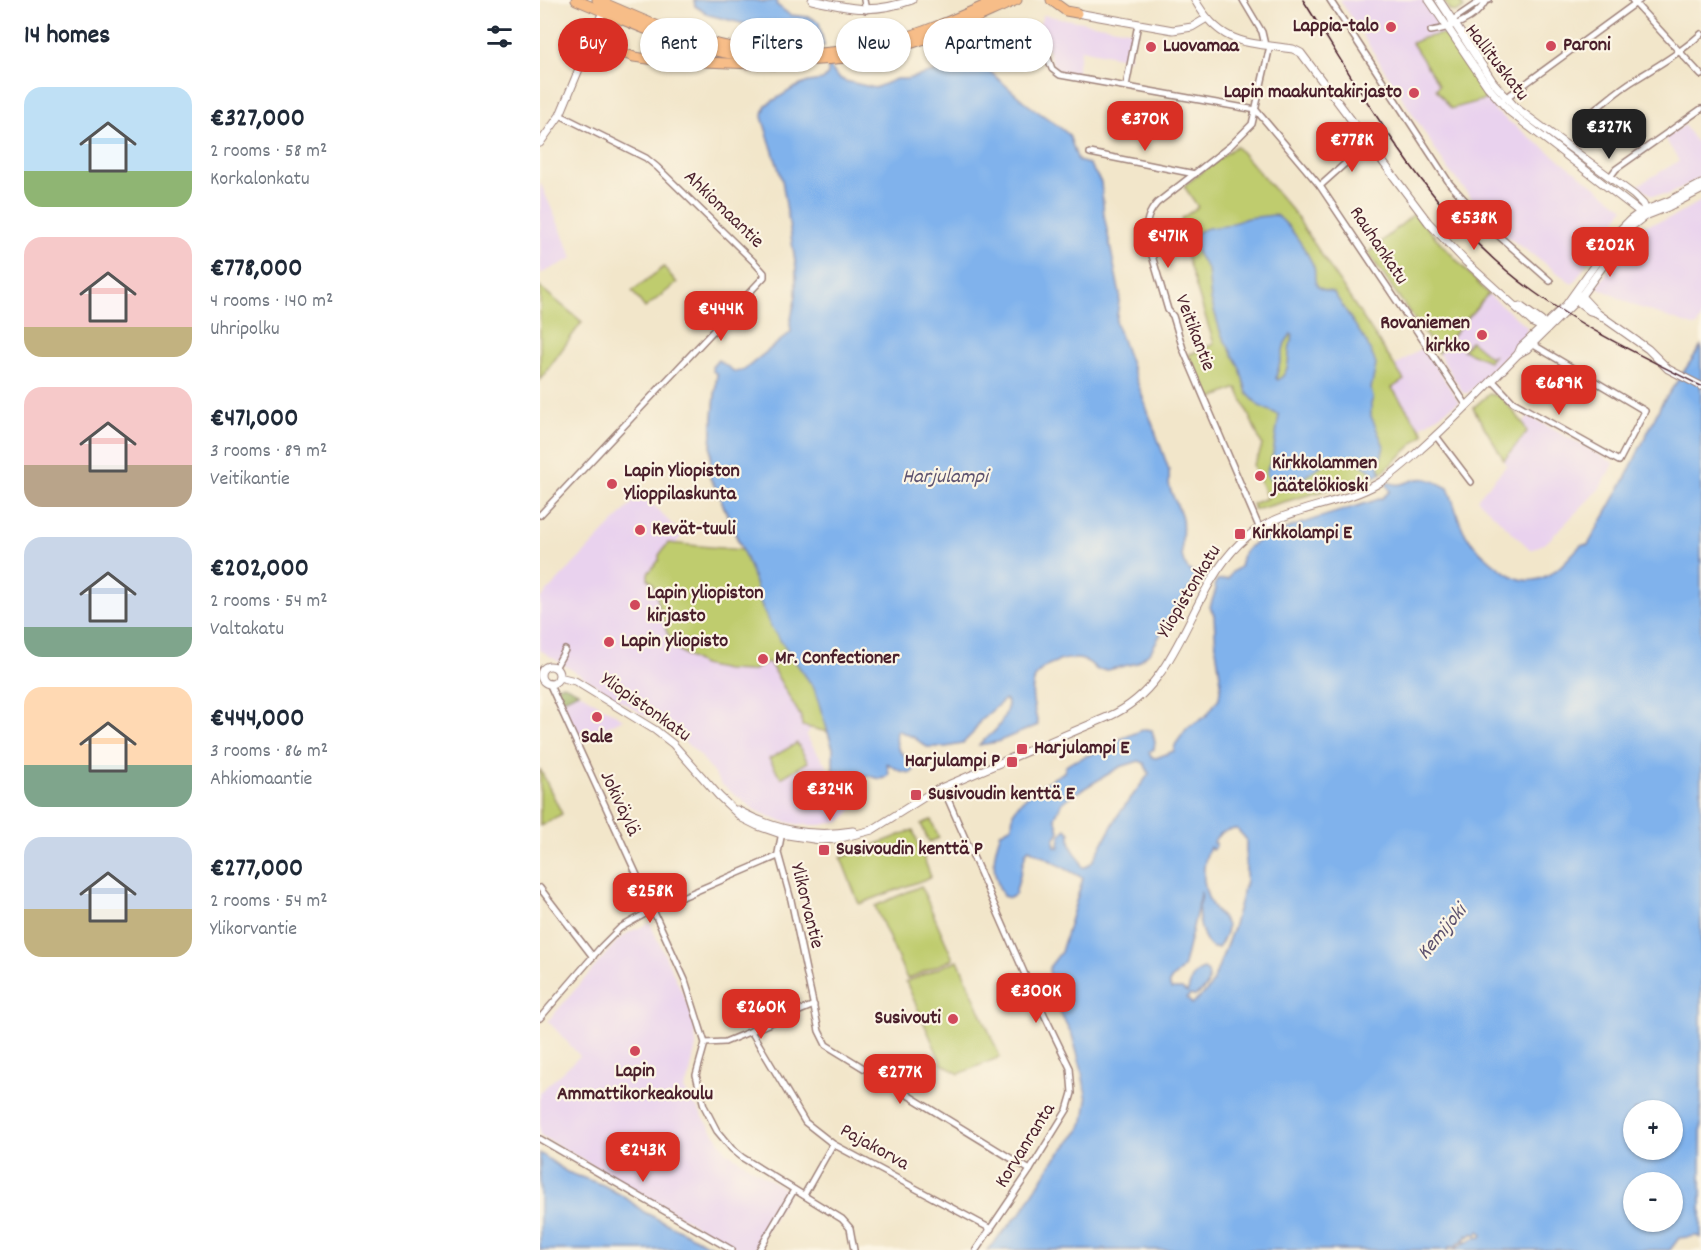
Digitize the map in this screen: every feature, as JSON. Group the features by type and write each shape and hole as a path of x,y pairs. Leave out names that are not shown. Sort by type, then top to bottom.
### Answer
{"highway":[{"path":"576,0 669,38 730,53"},
{"path":"597,0 693,38 740,48 790,53 826,52 891,41 943,24 997,0"},
{"path":"824,59 874,53 904,46 1017,0"},
{"path":"1060,2 1077,13"},
{"path":"628,55 655,60 730,64"}],"street":[{"path":"812,0 866,10 894,6 912,0"},
{"path":"864,0 866,10"},
{"path":"1195,0 1218,30 1231,38 1293,49 1301,53 1428,222 1533,323 1544,327"},
{"path":"1243,0 1267,45"},
{"path":"1330,0 1450,184 1499,237 1550,281"},
{"name":"Hallituskatu","path":"1429,0 1488,87 1515,107 1610,188 1644,212"},
{"name":"Hallituskatu","path":"1438,0 1503,99"},
{"path":"1503,99 1633,2 1640,0"},
{"path":"1431,31 1447,27 1482,7 1487,1"},
{"path":"1633,2 1701,75"},
{"path":"1077,13 1173,30 1192,27 1207,18"},
{"path":"1126,86 1138,24"},
{"path":"1583,119 1635,80 1647,74 1670,56 1680,52 1701,34"},
{"name":"Veitikantie","path":"1259,527 1183,349 1173,316 1168,310 1146,235 1146,223 1152,208 1230,146 1252,124 1267,45"},
{"path":"1053,70 1060,75 1256,110"},
{"path":"540,143 560,116 578,72"},
{"path":"1610,188 1610,177 1616,169 1701,109"},
{"name":"Rauhankatu","path":"1256,110 1320,186 1467,406"},
{"name":"Ahkiomaantie","path":"540,514 763,281 764,277 764,273 754,262 646,158 560,116"},
{"name":"Hallituskatu","path":"1555,142 1563,143 1634,195 1644,212"},
{"path":"1320,186 1368,143"},
{"path":"1090,153 1195,174"},
{"path":"1644,212 1701,184"},
{"path":"1644,212 1668,207 1701,190"},
{"name":"Yliopistonkatu","path":"1518,354 1521,347 1577,297 1625,233 1644,212"},
{"path":"1577,297 1648,349 1668,369 1701,386"},
{"name":"Yliopistonkatu","path":"558,677 575,681 664,737 682,753 729,805 761,822 782,832 820,840 837,839 865,832 895,817 924,797 1120,711 1133,703 1164,668 1219,568 1239,544 1259,527 1284,516 1345,497 1380,483 1436,436 1518,354 1532,344 1544,327"},
{"path":"1492,380 1513,402 1619,461 1645,411 1532,344"},
{"path":"1436,436 1471,482"},
{"path":"555,668 565,650"},
{"path":"542,666 555,668 558,677 554,683 544,681 542,666"},
{"name":"Jokiväylä","path":"549,683 685,980 705,1043"},
{"name":"Korvanranta","path":"943,788 1030,986 1061,1046 1071,1071 1072,1093 1068,1107 1030,1170 976,1250"},
{"path":"540,1018 620,928 652,910 778,856 777,849 782,832"},
{"name":"Ylikorvantie","path":"778,856 791,900 821,1036 830,1049 1030,1170"},
{"path":"540,888 593,957"},
{"path":"814,1005 721,1043 705,1043 696,1080 704,1106 717,1131 743,1158 847,1224 854,1250"},
{"name":"Pajakorva","path":"751,1031 806,1122 833,1144 991,1229"},
{"path":"540,1139 732,1250"},
{"path":"804,1195 833,1144"},
{"path":"759,1250 794,1190"}],"shaded area":[{"path":"1340,0 1423,0 1495,111 1624,208 1573,284 1501,232 1449,171"},
{"path":"1043,15 1133,31 1129,59 1081,49 1076,76 1061,73 1053,64 1053,18 1042,18"},
{"path":"1684,125 1697,143 1701,140 1701,177 1667,195 1652,195 1638,185 1679,161 1665,138"},
{"path":"540,182 573,258 540,274"},
{"path":"1701,201 1701,319 1696,327 1635,306 1597,287 1639,227 1673,217"},
{"path":"1488,294 1527,327 1526,336 1468,393 1463,393 1438,353"},
{"path":"1423,347 1459,402 1419,428 1392,387 1404,380 1395,366"},
{"path":"1529,416 1614,463 1600,488 1547,542 1531,550 1477,499 1507,465 1504,460 1527,432 1523,423"},
{"name":"Lapin yliopisto","path":"642,493 682,535 653,573 769,657 812,726 806,736 855,807 841,821 821,825 801,825 777,820 755,810 722,785 700,755 680,738 540,650 540,599"},
{"path":"578,692 623,719 579,741 559,702"},
{"name":"Lapin Ammattikorkeakoulu","path":"650,923 694,1018 696,1046 684,1089 727,1152 789,1192 754,1250 738,1250 540,1135 540,1092 580,1056 548,1021 618,940 629,932"}],"green space":[{"path":"1443,0 1459,0 1464,8 1457,12 1450,11"},
{"path":"1442,34 1446,36 1487,99 1451,109 1436,89 1439,85 1412,43"},
{"path":"1236,146 1292,210 1404,380 1392,388 1424,434 1376,476 1255,510 1252,504 1267,498 1253,465 1262,445 1237,388 1208,400 1188,355 1214,344 1179,232 1182,218 1198,207 1184,186"},
{"path":"1414,214 1488,294 1438,353 1368,253"},
{"path":"664,267 677,283 645,308 632,291"},
{"path":"540,287 582,322 540,380"},
{"path":"1471,341 1490,357 1493,356 1489,361 1463,350"},
{"path":"717,374 749,458 833,748 828,732 802,726 801,717 769,662 751,671 726,670 702,665 677,649 667,633 653,584 648,579 648,573 659,560 659,555 668,543 742,550 710,478"},
{"path":"1489,394 1500,396 1523,423 1527,432 1504,460 1473,408"},
{"path":"564,685 578,692 560,701 555,686"},
{"path":"797,743 808,762 781,778 769,759"},
{"path":"540,769 562,814 540,826"},
{"path":"834,781 845,796 835,803 826,785"},
{"path":"931,820 939,838 929,842 921,824"},
{"path":"913,830 931,877 859,904 841,858"},
{"name":"Susivouti","path":"921,886 953,959 907,979 875,906"},
{"name":"Susivouti","path":"958,960 1000,1057 959,1074 942,1064 906,982"}],"water":[{"path":"694,0 765,2 776,0 777,5 790,15 811,18 730,18 730,20 709,15 695,6"},
{"name":"Harjulampi","path":"828,68 831,68 837,77 845,81 875,88 896,79 907,79 933,72 990,72 1027,104 1069,135 1078,161 1089,164 1101,182 1104,215 1120,295 1116,323 1169,470 1169,486 1180,511 1183,525 1182,555 1184,562 1192,572 1201,569 1209,574 1205,580 1193,584 1151,651 1137,663 1097,670 1086,661 1072,659 1050,664 1039,672 1033,683 1033,702 1038,725 997,742 979,745 1002,722 1008,705 1004,700 980,721 973,733 962,744 927,747 897,730 898,747 914,765 914,770 911,773 900,771 887,763 889,774 885,778 879,779 868,775 857,779 851,776 839,776 833,771 833,748 814,688 770,626 752,573 710,478 717,374 712,367 718,360 735,372 744,370 791,332 790,323 796,296 796,267 782,180 762,117 766,105 794,88 808,82 823,80 828,74"},
{"path":"1275,215 1286,224 1311,261 1317,285 1334,293 1367,343 1376,365 1371,389 1373,398 1371,416 1384,446 1379,463 1381,473 1376,476 1358,462 1341,458 1327,462 1303,478 1289,483 1271,481 1266,473 1273,454 1279,415 1259,406 1247,393 1240,368 1221,334 1211,300 1208,270 1197,253 1194,239 1197,232 1247,218","holes":["1291,334 1293,336 1286,371 1278,380 1276,378 1285,343"]},
{"name":"Kemijoki","path":"1701,346 1701,1238 1697,1236 1679,1238 1670,1250 1453,1250 1474,1238 1481,1237 1482,1233 1479,1231 1477,1235 1473,1233 1470,1236 1467,1235 1468,1237 1463,1239 1466,1241 1457,1244 1457,1247 1449,1247 1449,1250 987,1250 1022,1211 1053,1161 1078,1132 1084,1121 1087,1100 1072,1035 1056,1004 1057,991 1049,971 1050,966 1061,952 1083,878 1029,849 1026,852 1015,895 1010,898 1003,896 996,879 994,864 996,849 1001,832 1012,826 1013,812 1019,804 1035,789 1064,772 1066,766 1072,762 1145,729 1152,730 1155,742 1154,749 1149,752 1151,757 1156,758 1174,751 1175,745 1187,728 1206,716 1219,698 1221,682 1214,615 1210,607 1216,589 1214,586 1217,580 1228,579 1232,572 1240,567 1246,550 1270,535 1382,498 1390,491 1386,484 1388,482 1400,484 1426,479 1448,488 1466,535 1484,555 1517,578 1540,579 1558,568 1581,545 1588,545 1625,479 1661,405","holes":["1139,761 1144,763 1149,774 1118,815 1093,861 1086,867 1082,867 1071,845 1070,833 1066,829 1060,835 1059,847 1055,847 1054,840 1059,831 1055,817 1062,803 1120,767","1237,829 1246,839 1246,881 1233,928 1212,984 1192,1004 1187,998 1190,995 1195,996 1204,989 1208,983 1208,972 1204,969 1196,973 1187,993 1182,989 1171,989 1169,983 1184,965 1201,893 1199,918 1206,941 1213,948 1218,948 1224,938 1227,926 1211,904 1205,889 1205,863 1210,847 1212,850 1216,846 1216,843 1213,843 1217,837 1222,833"]},
{"path":"540,1153 567,1172 603,1185 644,1212 719,1250 540,1250"}],"railway":[{"path":"1303,0 1405,158 1433,195 1497,263 1574,319 1701,386"}],"place":[{"name":"Lappia-talo","path":"1391,27"},
{"name":"Paroni","path":"1551,46"},
{"name":"Luovamaa","path":"1151,47"},
{"name":"Lapin maakuntakirjasto","path":"1414,93"},
{"name":"Rovaniemen kirkko","path":"1482,335"},
{"name":"Kirkkolammen jäätelökioski","path":"1260,476"},
{"name":"Lapin Yliopiston Ylioppilaskunta","path":"612,484"},
{"name":"Kevät-tuuli","path":"640,530"},
{"name":"Kirkkolampi E","path":"1240,534"},
{"name":"Lapin yliopiston kirjasto","path":"635,605"},
{"name":"Lapin yliopisto","path":"609,642"},
{"name":"Mr. Confectioner","path":"763,659"},
{"name":"Sale","path":"597,717"},
{"name":"Harjulampi E","path":"1022,749"},
{"name":"Harjulampi P","path":"1012,762"},
{"name":"Susivoudin kenttä E","path":"916,795"},
{"name":"Susivoudin kenttä P","path":"824,850"},
{"name":"Susivouti","path":"953,1019"},
{"name":"Lapin Ammattikorkeakoulu","path":"635,1051"}]}
